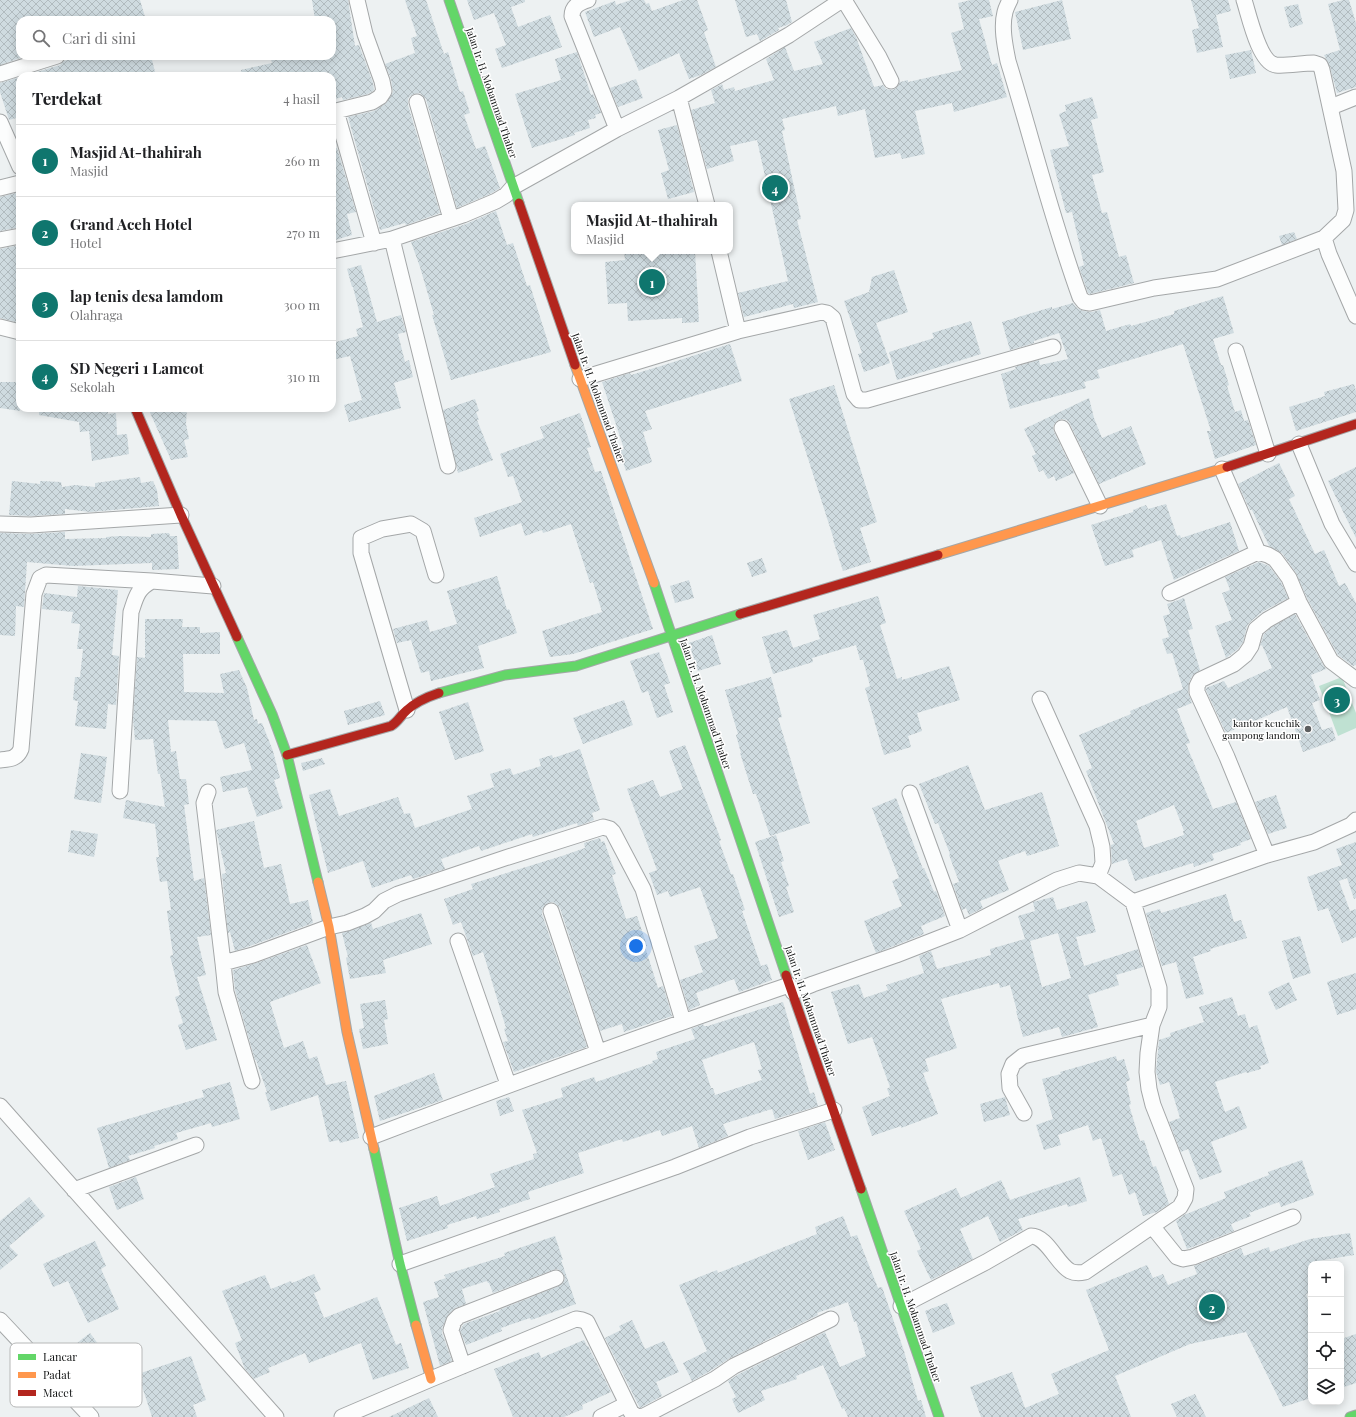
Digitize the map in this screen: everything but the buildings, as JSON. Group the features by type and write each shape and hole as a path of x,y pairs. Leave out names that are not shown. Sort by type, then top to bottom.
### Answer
{"street":[{"path":"336,111 372,102 380,97 384,91 382,81 364,34 357,0"},
{"name":"Jalan Ir. H. Mohammad Thaher","path":"449,0 580,379 649,567 791,989 939,1417"},
{"path":"588,0 580,2 574,8 572,16 617,129"},
{"path":"336,250 392,239 496,202 506,195 513,187 617,129 679,98 789,35 843,0 879,57 891,81"},
{"path":"1010,0 1005,12 1004,24 1004,43 1008,60 1056,228 1080,297 1084,302 1090,303 1154,288 1217,279 1324,238 1343,220 1346,210 1350,170 1320,65 1314,63 1275,65 1267,61 1261,51 1244,0"},
{"path":"0,74 44,60"},
{"path":"1331,107 1356,97"},
{"path":"679,98 706,202"},
{"path":"417,102 451,219"},
{"path":"336,119 374,243"},
{"path":"0,122 16,158"},
{"path":"0,188 16,184"},
{"path":"0,240 16,237"},
{"path":"1324,238 1329,254 1356,316"},
{"path":"392,239 448,466"},
{"path":"720,254 738,331"},
{"path":"580,379 738,331 822,312 827,313 833,318 854,394 859,400 867,400 1053,347"},
{"path":"0,328 16,331"},
{"path":"1236,351 1268,454"},
{"path":"137,412 181,515 272,714 286,755 329,927 348,1032 400,1264 431,1379"},
{"path":"286,755 391,726 396,723 407,710 424,698 450,689 505,675 576,666 1222,470 1356,424"},
{"path":"1062,428 1100,506"},
{"path":"1299,444 1332,524 1356,564"},
{"path":"1222,470 1258,552"},
{"path":"0,524 32,525 181,515"},
{"path":"407,710 361,553 361,538 382,529 411,524 423,531 436,575"},
{"path":"1170,592 1258,552 1268,555 1275,559 1288,578 1299,602 1331,661 1356,680"},
{"path":"0,760 14,758 19,754 21,749 34,594 40,578 46,575 213,586"},
{"path":"120,791 131,612 140,590 152,581"},
{"path":"1268,855 1227,757 1197,692 1196,686 1200,680 1234,664 1245,655 1251,646 1256,629 1267,620 1299,602"},
{"path":"1040,699 1097,826 1104,863 1098,876"},
{"path":"208,792 204,803 226,992 252,1081"},
{"path":"910,793 960,930"},
{"path":"1133,902 1268,855 1314,842 1351,825 1356,820"},
{"path":"223,963 252,955 329,927 347,923 365,916 384,901 398,894 603,827 610,829 613,832 643,889 683,1021"},
{"path":"371,1138 508,1084 683,1021 791,989 813,984 896,955 960,930 1057,880 1079,873 1098,876 1133,902 1159,988 1159,1007 1152,1025 1147,1072 1149,1089 1153,1105 1186,1189 1185,1198 1180,1207 1085,1272 1078,1273 1069,1270 1039,1238 1031,1236 986,1262 901,1306"},
{"path":"551,911 598,1052"},
{"path":"458,941 508,1084"},
{"path":"1024,1113 1010,1088 1010,1074 1013,1064 1023,1056 1152,1025"},
{"path":"0,1106 276,1417"},
{"path":"400,1264 675,1167 750,1137 834,1110"},
{"path":"74,1190 196,1145"},
{"path":"1152,1226 1177,1257 1183,1259 1193,1257 1293,1217"},
{"path":"463,1366 451,1330 454,1321 459,1316 556,1278"},
{"path":"342,1417 576,1319 587,1322 631,1412 637,1416 644,1416 716,1379 734,1366 831,1319"},
{"path":"0,1320 22,1343"},
{"path":"601,1417 627,1404"},
{"path":"82,1407 91,1417"},
{"path":"1350,1417 1356,1415"}],"green space":[{"path":"1342,677 1356,713 1356,728 1338,736 1319,686"}],"traffic: fast":[{"path":"449,0 519,203"},
{"path":"654,583 786,975"},
{"path":"439,693 505,675 576,666 740,614"},
{"path":"237,637 272,714 287,755 318,882"},
{"path":"374,1149 400,1264 416,1325"},
{"path":"861,1189 939,1417"},
{"path":"1350,1417 1356,1415"}],"traffic: slow":[{"path":"575,365 654,583"},
{"path":"938,555 1227,467"},
{"path":"318,882 329,927 347,1032 374,1149"},
{"path":"416,1325 431,1379"}],"traffic: jam":[{"path":"519,203 575,365"},
{"path":"137,412 181,515 237,637"},
{"path":"1227,467 1356,424"},
{"path":"740,614 938,555"},
{"path":"287,755 391,726 415,704 439,693"},
{"path":"786,975 861,1189"}],"place":[{"name":"SD Negeri 1 Lamcot","path":"775,188"},
{"name":"Masjid At-thahirah","path":"652,282"},
{"name":"lap tenis desa lamdom","path":"1337,700"},
{"name":"kantor keuchik gampong landom","path":"1308,729"},
{"name":"Grand Aceh Hotel","path":"1212,1307"}]}
